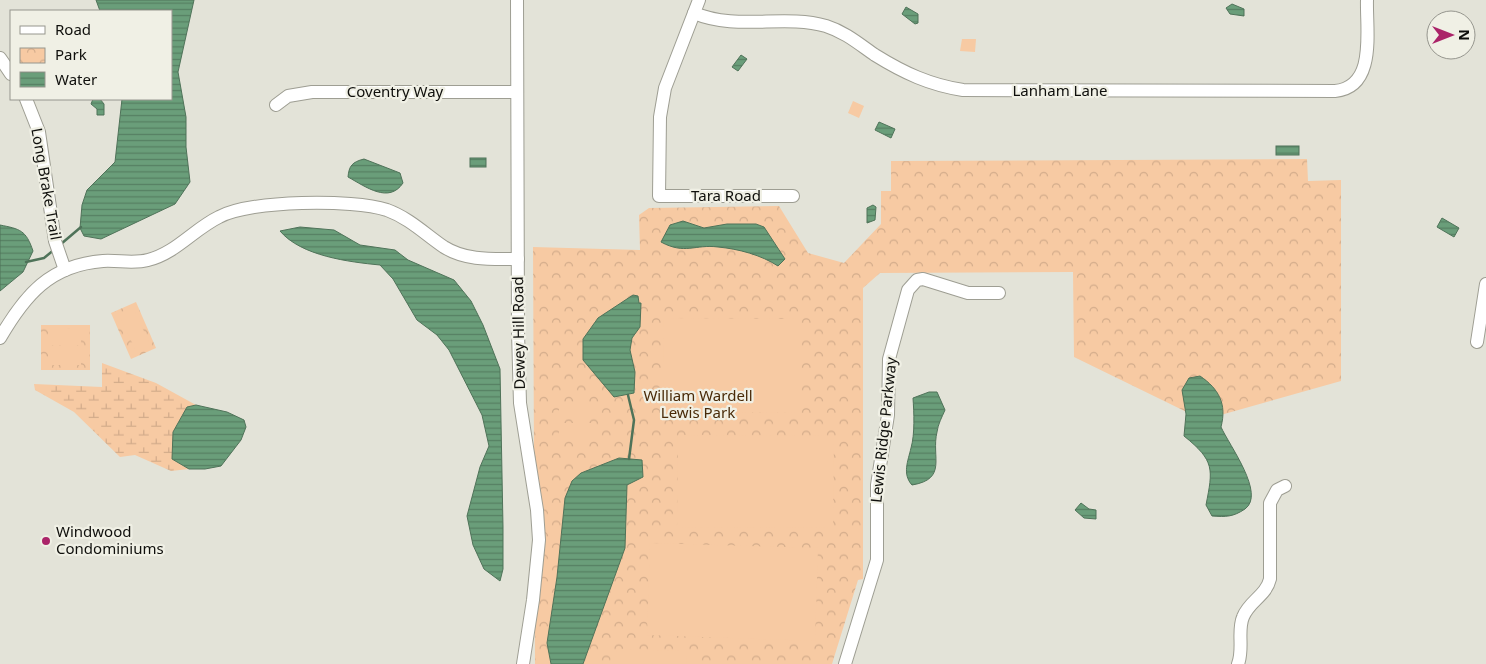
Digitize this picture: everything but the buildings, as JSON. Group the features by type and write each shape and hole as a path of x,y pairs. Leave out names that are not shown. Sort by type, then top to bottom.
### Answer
{"street":[{"name":"Dewey Hill Road","path":"517,0 520,403 536,502 538,540 534,600 523,664"},
{"path":"694,13 699,0"},
{"name":"Lanham Lane","path":"694,13 706,18 732,23 813,23 827,27 856,40 887,62 916,78 940,86 963,90 1335,91 1342,90 1360,78 1364,68 1367,58 1367,0"},
{"name":"Tara Road","path":"694,13 665,88 660,117 659,196 793,196"},
{"path":"0,58 10,73"},
{"name":"Coventry Way","path":"276,105 288,96 312,92 517,92"},
{"name":"Long Brake Trail","path":"26,100 39,132 54,241 65,270"},
{"path":"0,338 22,303 36,288 65,270 90,262 148,260 164,254 220,216 256,206 320,204 366,206 387,210 407,220 445,247 460,254 476,258 518,258"},
{"name":"Lewis Ridge Parkway","path":"845,664 877,560 877,486 888,415 890,359 908,290 917,280 923,279 968,293 999,294"},
{"path":"1477,342 1486,284"},
{"path":"1238,664 1241,654 1243,615 1268,589 1270,579 1270,503 1277,490 1286,486"}],"green space":[{"path":"962,39 976,39 975,52 960,51"},
{"path":"853,101 864,106 859,118 848,113"},
{"name":"William Wardell Lewis Park","path":"1307,159 1308,181 1341,180 1341,381 1203,420 1074,357 1073,272 880,273 863,288 863,579 858,580 832,664 535,664 533,247 640,250 639,215 649,208 779,206 808,253 844,263 881,224 881,191 891,191 891,161"},
{"path":"136,302 156,348 131,359 111,313"},
{"path":"135,312 149,342 135,349 121,319"},
{"path":"664,318 800,319 800,413 663,412"},
{"path":"41,325 90,325 90,370 41,370"},
{"path":"48,329 81,329 81,345 48,345"},
{"path":"48,349 81,349 81,365 48,365"},
{"path":"102,363 156,383 196,405 187,407 172,459 189,469 171,471 135,455 120,457 74,412 35,390 34,384 102,387"},
{"path":"559,403 592,403 592,419 559,419"},
{"path":"559,423 592,423 592,438 559,438"},
{"path":"678,435 834,436 833,528 677,527"},
{"path":"650,543 818,548 815,641 647,635"},
{"path":"623,649 680,651 686,656 687,664 610,664 613,654"}],"water":[{"path":"96,0 194,0 178,72 186,117 186,147 190,182 175,204 101,239 84,236 80,228 82,205 87,190 115,162 122,100 172,100 172,10 100,10"},
{"path":"1232,4 1244,9 1244,16 1230,14 1226,8"},
{"path":"906,7 918,14 918,23 915,24 902,14"},
{"path":"741,55 747,59 738,71 732,67"},
{"path":"93,100 101,100 104,104 104,115 97,115 97,109 91,104"},
{"path":"879,122 895,129 891,138 875,130"},
{"path":"1276,146 1299,146 1299,155 1276,155"},
{"path":"470,158 486,158 486,167 470,167"},
{"path":"364,159 400,173 403,183 397,189 384,193 370,189 348,177 352,165"},
{"path":"873,205 876,207 875,220 867,223 867,208"},
{"path":"1442,218 1459,228 1454,237 1437,227"},
{"path":"683,221 704,228 727,224 756,224 764,227 785,259 778,266 757,256 734,249 710,246 684,249 661,242 670,225"},
{"path":"0,225 17,229 25,235 33,251 23,272 0,291"},
{"path":"300,227 334,230 360,245 395,250 408,260 454,280 471,301 483,325 500,369 503,569 500,581 484,569 473,545 467,516 480,467 489,446 482,415 449,350 437,335 417,320 393,279 380,265 340,260 313,252 289,240 280,231"},
{"path":"633,295 638,296 639,303 641,303 640,327 632,338 630,350 635,372 634,393 614,397 583,360 583,339 598,318"},
{"path":"1200,376 1212,386 1220,398 1223,411 1221,427 1249,481 1250,502 1245,509 1229,516 1212,516 1206,505 1210,483 1209,466 1202,452 1184,436 1186,414 1182,390 1189,378"},
{"path":"929,392 937,392 945,410 937,432 936,466 930,478 912,485 906,472 913,436 913,398"},
{"path":"196,405 227,412 244,420 246,427 241,440 221,466 189,469 172,459 173,432 187,407"},
{"path":"619,458 642,460 643,477 627,485 625,548 583,664 551,664 547,643 557,577 565,498 572,481 581,473"},
{"path":"1081,503 1089,509 1096,510 1096,519 1084,518 1075,510"}],"waterway":[{"path":"61,244 81,227"},
{"path":"26,262 44,258 55,249"},
{"path":"628,395 634,420 629,459"}],"place":[{"name":"Windwood Condominiums","path":"46,541"}]}
